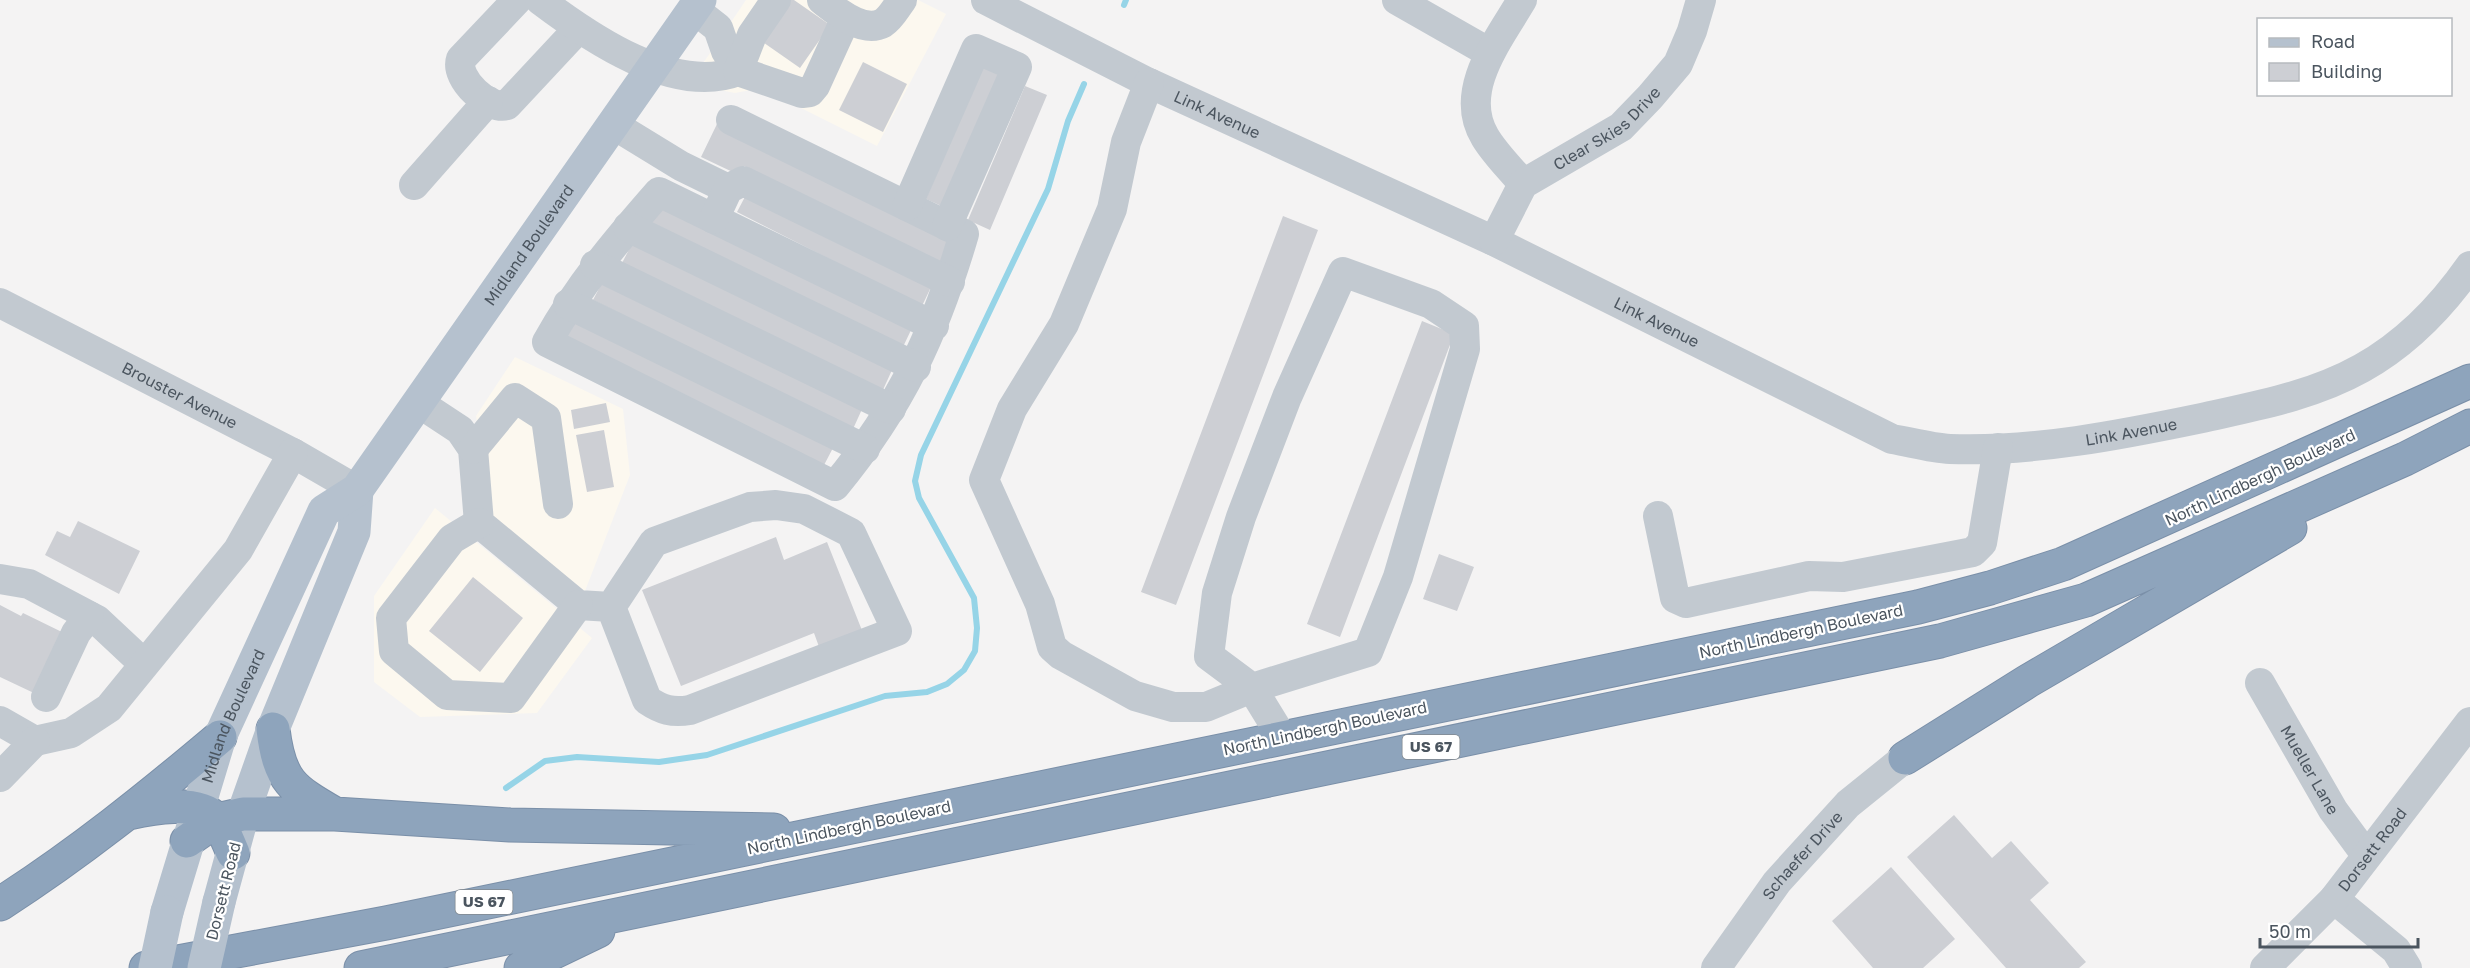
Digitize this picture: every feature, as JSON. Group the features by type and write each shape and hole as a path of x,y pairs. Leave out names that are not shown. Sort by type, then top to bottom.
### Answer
{"highway":[{"name":"North Lindbergh Boulevard","path":"146,968 351,930 1918,607 1990,588 2063,564 2470,381"},
{"name":"US 67","path":"361,968 1940,641 2086,600 2405,459 2470,426"},
{"path":"1905,758 2028,681 2405,459"},
{"path":"273,729 279,765 285,777 298,791 335,814"},
{"path":"0,904 47,874 129,813 220,737"},
{"path":"129,813 155,807 219,814 335,814 510,825 675,830 725,828 820,832"},
{"path":"188,841 219,814"},
{"path":"219,814 233,853"},
{"path":"521,968 635,912"}],"main road":[{"name":"Midland Boulevard","path":"219,814 220,737 324,511 357,490 698,5"},
{"path":"219,814 273,729 354,532 357,490"},
{"path":"155,968 167,912 188,841"},
{"name":"Dorsett Road","path":"204,968 233,853"}],"street":[{"path":"517,0 461,59 458,67 461,77 488,101 500,107 507,105 578,28"},
{"path":"540,0 578,28 655,68 692,77 728,75 738,71 752,35 776,0"},
{"path":"822,0 846,18 870,25 881,24 889,18 902,0"},
{"name":"Link Avenue","path":"986,0 1149,83 1494,241 1892,439 1948,449 1998,448 2084,440 2241,410 2329,384 2362,368 2389,350 2430,315 2453,290 2470,266"},
{"path":"1397,0 1490,53"},
{"path":"1494,241 1523,184 1486,138 1480,126 1477,85 1490,53 1522,0"},
{"name":"Clear Skies Drive","path":"1523,184 1621,127 1678,64 1692,31 1701,0"},
{"path":"698,5 717,28 726,51 738,71 802,93 810,92 815,86 846,18"},
{"path":"907,206 976,49 1017,67 947,226"},
{"path":"1149,83 1126,141 1112,209 1064,324 1011,409 984,480 1007,536 1036,594 1052,647 1061,656 1135,696 1173,707 1206,707 1251,688 1368,652 1398,577 1465,349 1464,326 1431,304 1343,272 1287,397 1241,517 1217,593 1209,656 1251,688 1282,737"},
{"path":"414,185 488,101"},
{"path":"731,120 964,234 950,282 934,326 916,367 866,449 835,486 547,342 568,304 595,265 659,192 934,326"},
{"path":"614,125 681,166 728,189"},
{"path":"714,219 728,189 743,181 950,282"},
{"path":"628,227 916,367"},
{"path":"595,265 891,409"},
{"name":"Brouster Avenue","path":"0,303 293,453 357,490"},
{"path":"568,304 866,449"},
{"path":"473,449 515,398 546,418 558,504"},
{"path":"419,403 460,430 473,449 479,523 578,605 611,607"},
{"path":"1658,516 1675,598 1686,603 1809,576 1843,577 1973,552 1982,543 1998,448"},
{"path":"0,777 35,741 71,734 109,708 238,550 293,453"},
{"path":"776,505 804,509 851,533 897,631 690,710 673,713 647,700 611,607 654,542 750,507 776,505"},
{"path":"479,523 452,539 392,618 394,651 447,695 511,698 578,605"},
{"path":"0,579 29,584 89,616 144,664"},
{"path":"46,697 76,633 89,616"},
{"name":"Mueller Lane","path":"2260,683 2333,810 2366,855"},
{"path":"0,721 35,741"},
{"name":"Dorsett Road","path":"2265,968 2334,899 2470,722"},
{"name":"Schaefer Drive","path":"1716,968 1777,882 1848,804 1905,758"},
{"path":"2334,899 2396,951 2407,968"}],"shaded area":[{"path":"746,0 918,0 946,14 877,146 761,88 735,93 689,84"},
{"path":"515,357 623,409 630,475 585,591 493,520 476,416"},
{"path":"435,508 592,638 537,713 420,717 374,682 374,596"}],"building":[{"path":"787,0 794,0 830,25 800,68 760,40"},
{"path":"863,62 907,84 883,132 839,110"},
{"path":"983,65 1005,74 948,209 926,199"},
{"path":"1025,86 1047,95 990,230 968,220"},
{"path":"717,124 955,242 944,265 744,166 739,175 701,157"},
{"path":"748,191 932,285 922,306 737,212"},
{"path":"660,203 912,328 902,349 650,224"},
{"path":"1283,216 1318,230 1176,605 1141,592"},
{"path":"633,242 892,370 882,392 622,263"},
{"path":"604,279 863,407 853,429 593,300"},
{"path":"574,317 834,446 823,467 564,339"},
{"path":"1422,321 1454,334 1340,637 1307,624"},
{"path":"606,403 610,422 574,429 571,410"},
{"path":"604,430 614,487 587,492 576,435"},
{"path":"78,521 140,551 119,594 45,555 57,531 70,537"},
{"path":"776,537 784,560 827,542 865,638 822,655 814,633 681,686 642,590"},
{"path":"1439,554 1474,567 1457,611 1423,599"},
{"path":"473,577 523,618 480,672 429,631"},
{"path":"0,605 21,616 23,613 66,634 36,694 0,677"},
{"path":"1954,815 1992,858 2011,841 2049,883 2030,900 2086,962 2079,968 2006,968 1907,857"},
{"path":"1891,867 1955,939 1923,968 1873,968 1832,921"}],"waterway":[{"path":"1124,5 1126,0"},
{"path":"506,788 545,761 577,757 659,762 707,755 885,696 927,692 947,684 964,670 975,651 977,628 974,598 919,498 915,481 921,455 1048,189 1068,121 1084,84"}]}
